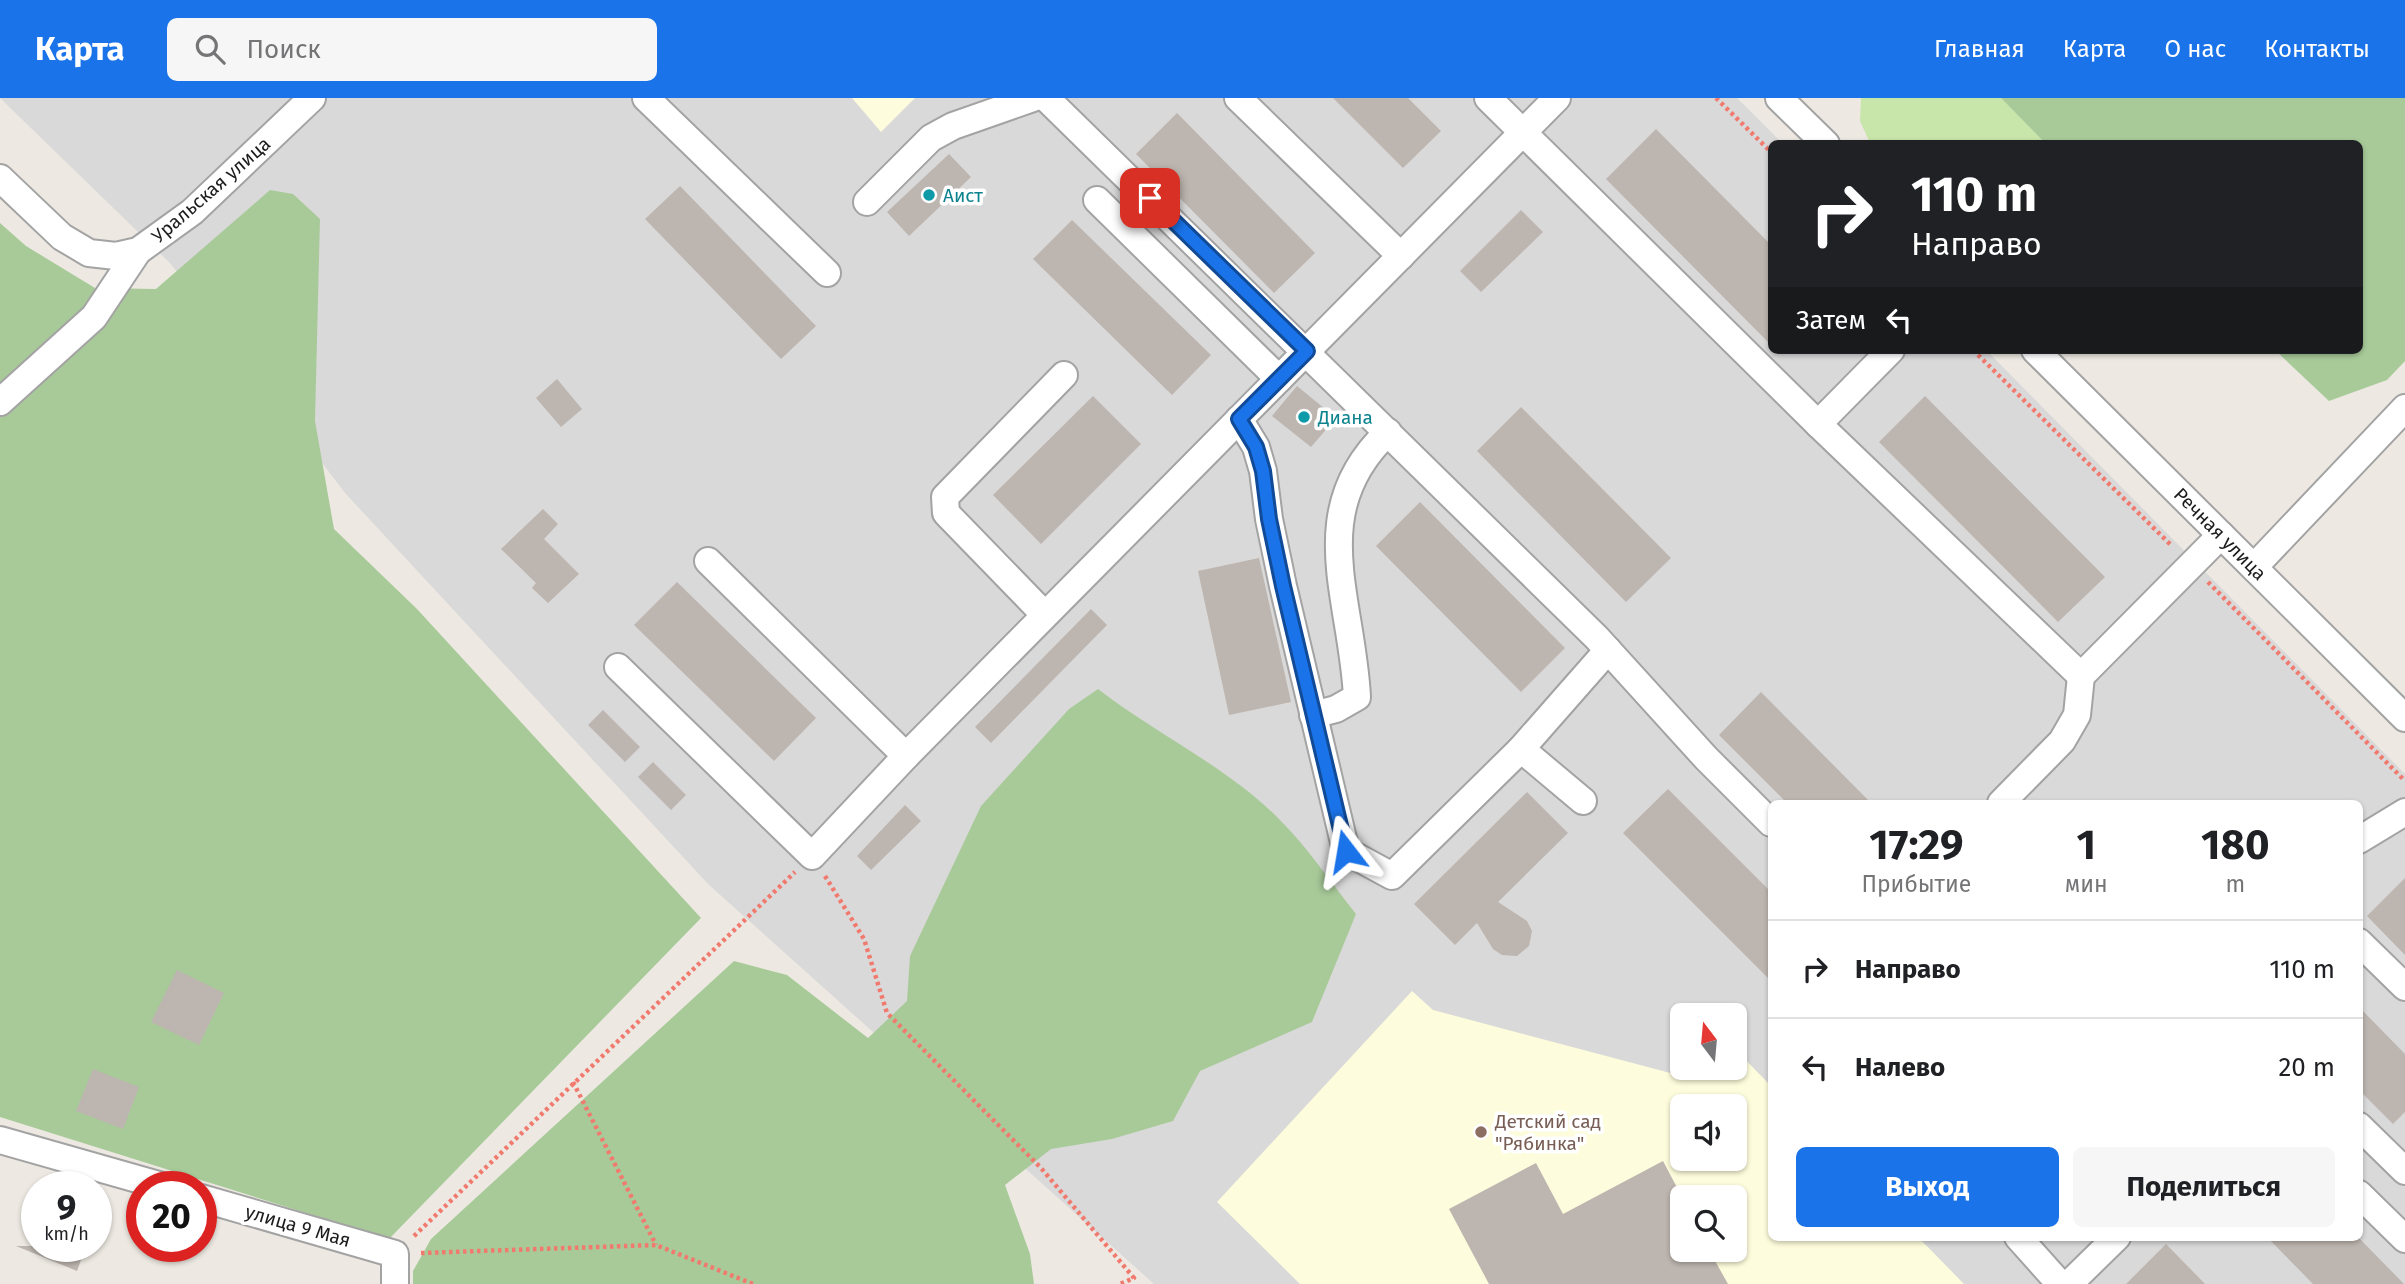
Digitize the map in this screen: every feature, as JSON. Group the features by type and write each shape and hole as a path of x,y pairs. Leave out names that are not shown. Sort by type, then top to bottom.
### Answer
{"street":[{"name":"Уральская улица","path":"0,178 62,237 89,253 116,256 138,251 192,212 312,98"},
{"path":"646,98 827,272"},
{"path":"867,202 931,138 953,126 1033,98"},
{"path":"1046,98 1307,351 1608,650 1706,758 1768,820"},
{"path":"1238,98 1401,256"},
{"path":"1488,98 1818,424 2081,676"},
{"path":"618,667 812,856 1044,614 1557,98"},
{"path":"1779,98 1822,140"},
{"path":"1097,200 1279,379"},
{"path":"0,402 94,317 138,251"},
{"path":"1818,424 1887,354"},
{"name":"Речная улица","path":"2039,354 2405,718"},
{"path":"1044,614 946,513 945,497 1064,375"},
{"path":"2254,567 2405,408"},
{"path":"1239,419 1256,447 1263,471 1269,519 1312,715 1346,851 1392,876 1521,749 1608,650"},
{"path":"1312,715 1336,709 1357,697 1355,657 1336,542 1342,505 1355,469 1388,432"},
{"path":"2004,800 2062,741 2077,715 2081,676 2221,535"},
{"path":"708,561 906,756"},
{"path":"1521,749 1583,801"},
{"path":"2363,837 2405,812"},
{"path":"2363,946 2405,987"},
{"path":"2363,1130 2405,1171"},
{"path":"0,1140 126,1176"},
{"path":"2363,1198 2405,1239"},
{"name":"улица 9 Мая","path":"217,1203 395,1254"},
{"path":"2022,1241 2060,1284"},
{"path":"2069,1284 2113,1241"},
{"path":"395,1254 395,1284"}],"path":[{"path":"1716,98 1768,149"},
{"path":"395,1254 812,856 864,939 887,1013 943,1066 1049,1178 1134,1278 1120,1284"},
{"path":"573,1082 656,1245"},
{"path":"395,1254 656,1245 753,1284"}],"shaded area":[{"path":"0,98 1737,98 1779,140 1768,140 1768,354 1990,354 2405,774 2405,1284 1154,1284 709,885 345,493 170,263"},
{"path":"852,98 915,98 881,132"},
{"name":"Детский сад \"Рябинка\"","path":"1412,991 1433,1010 1670,1073 1670,1080 1747,1080 1747,1061 1768,1083 1768,1241 1922,1241 1964,1284 1300,1284 1217,1202"}],"green space":[{"path":"1861,98 2001,98 2042,140 1869,140 1860,121"},
{"path":"2001,98 2405,98 2405,361 2387,380 2329,401 2279,354 2363,354 2363,140 2042,140"},
{"path":"270,190 293,194 320,219 315,421 334,529 417,609 701,918 389,1239 217,1185 217,1171 172,1171 0,1117 0,223 26,246 95,288 156,289"},
{"path":"1098,689 1258,799 1299,840 1356,914 1312,1022 1200,1071 1173,1121 1112,1139 1051,1149 1005,1185 1030,1254 1034,1284 413,1284 413,1271 431,1239 734,961 787,975 868,1038 907,1001 910,956 981,806 1069,709"}],"building":[{"path":"1333,98 1408,98 1441,131 1403,168"},
{"path":"1177,113 1315,253 1274,293 1136,154"},
{"path":"1656,129 1768,242 1768,342 1606,179"},
{"name":"Аист","path":"949,154 971,177 909,236 887,212"},
{"path":"680,186 816,326 781,359 645,219"},
{"path":"1521,210 1543,232 1481,292 1460,271"},
{"path":"1072,220 1211,355 1172,395 1033,259"},
{"path":"557,379 582,409 561,427 536,398"},
{"name":"Диана","path":"1297,386 1336,418 1311,447 1272,416"},
{"path":"1093,396 1141,444 1041,544 993,495"},
{"path":"1925,396 2105,577 2058,622 1879,442"},
{"path":"1521,407 1671,558 1626,602 1477,451"},
{"path":"1420,502 1565,648 1521,692 1376,546"},
{"path":"543,509 558,524 544,539 579,574 548,603 532,588 536,583 501,549"},
{"path":"1259,558 1291,702 1229,715 1198,571"},
{"path":"677,582 816,718 774,761 634,625"},
{"path":"1091,609 1107,625 991,743 975,727"},
{"path":"1761,692 1868,800 1784,800 1719,735"},
{"path":"603,710 640,747 625,762 588,725"},
{"path":"653,762 686,795 671,810 638,777"},
{"path":"1668,789 1768,889 1768,978 1623,833"},
{"path":"1527,792 1568,833 1498,902 1527,921 1532,931 1529,946 1517,956 1502,955 1493,949 1477,923 1455,945 1414,904"},
{"path":"905,805 921,821 871,870 857,856"},
{"path":"2405,878 2405,955 2367,916"},
{"path":"177,970 224,993 199,1045 151,1022"},
{"path":"2363,1011 2405,1054 2405,1112 2393,1124 2363,1094"},
{"path":"93,1069 139,1087 123,1129 76,1111"},
{"path":"1663,1161 1676,1185 1670,1185 1670,1262 1716,1262 1728,1284 1489,1284 1449,1209 1536,1163 1563,1214"},
{"path":"2271,1241 2362,1241 2404,1284 2313,1284"},
{"path":"2166,1244 2205,1284 2126,1284"},
{"path":"55,1262 80,1262 77,1271"}],"place":[{"name":"Аист","path":"929,195"},
{"name":"Диана","path":"1304,417"},
{"name":"Детский сад \"Рябинка\"","path":"1481,1132"}],"route":[{"path":"1150,198 1307,351 1239,419 1256,447 1263,471 1269,519 1283,586 1346,851"}]}
